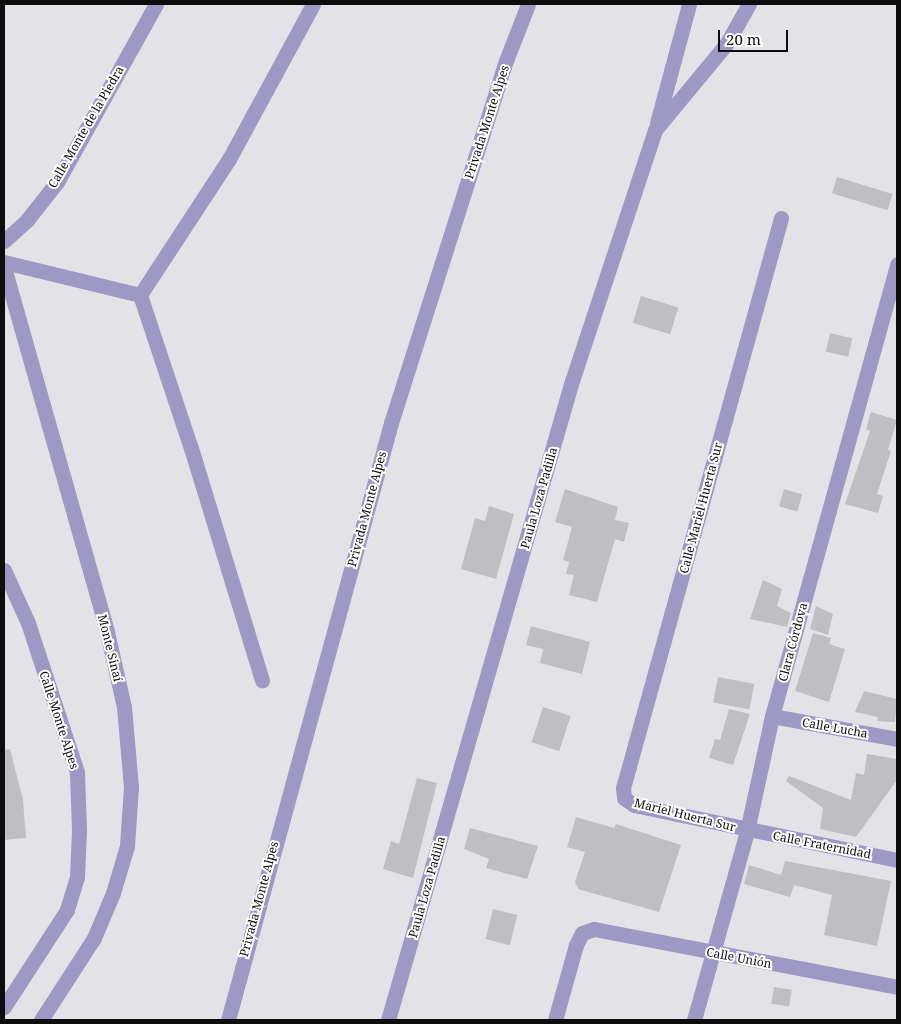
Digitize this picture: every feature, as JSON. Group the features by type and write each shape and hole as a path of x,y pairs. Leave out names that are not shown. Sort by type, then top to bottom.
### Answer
{"street":[{"name":"Calle Monte de la Piedra","path":"4,241 27,220 57,182 156,4"},
{"path":"140,295 229,158 314,4"},
{"name":"Privada Monte Alpes","path":"228,1020 391,422 504,66 528,4"},
{"path":"656,130 689,4"},
{"name":"Paula Loza Padilla","path":"388,1020 571,384 656,130 727,43 749,4"},
{"name":"Calle Mariel Huerta Sur","path":"624,798 623,788 781,218"},
{"path":"4,262 140,295"},
{"name":"Clara Córdova","path":"694,1020 715,953 747,831 772,716 897,264"},
{"name":"Monte Sinaí","path":"4,267 107,632 124,707 131,787 127,846 113,893 94,938 41,1020"},
{"path":"140,295 191,448 262,680"},
{"name":"Calle Monte Alpes","path":"4,570 28,623 77,772 79,830 77,877 66,910 4,1007"},
{"name":"Calle Lucha","path":"772,716 897,739"},
{"name":"Mariel Huerta Sur","path":"624,798 634,805 747,831"},
{"name":"Calle Fraternidad","path":"747,831 897,860"},
{"name":"Calle Unión","path":"555,1020 582,933 594,929 897,987"}],"building":[{"path":"837,177 892,194 887,210 832,193"},
{"path":"641,296 678,307 670,334 633,323"},
{"path":"830,333 852,338 848,357 826,352"},
{"path":"871,412 897,420 888,450 891,451 877,494 883,496 878,513 845,504 870,431 866,429"},
{"path":"565,489 618,507 615,520 629,523 624,542 615,539 597,602 569,595 574,575 566,574 569,562 563,560 572,527 555,522"},
{"path":"784,489 802,494 797,512 779,506"},
{"path":"489,506 514,514 496,579 461,569 475,518 485,521"},
{"path":"763,580 782,589 777,606 791,613 787,627 750,619"},
{"path":"816,606 833,614 828,635 810,629"},
{"path":"531,626 590,642 582,674 540,663 543,649 526,645"},
{"path":"813,633 831,638 829,644 845,649 829,702 795,691"},
{"path":"718,677 754,684 749,710 713,703"},
{"path":"864,691 897,699 895,722 877,721 878,717 855,712"},
{"path":"543,707 571,716 559,751 532,742"},
{"path":"729,709 750,714 733,765 709,758 715,739 720,740"},
{"path":"10,749 23,800 26,838 4,840 4,750"},
{"path":"867,754 897,759 897,780 856,837 820,829 823,808 786,781 789,776 851,800 856,773 864,775"},
{"path":"417,778 437,783 413,878 383,869 391,841 399,844"},
{"path":"576,817 614,828 616,824 681,845 659,912 578,889 575,882 585,852 567,847"},
{"path":"470,828 538,846 527,879 486,868 489,859 464,849"},
{"path":"785,861 891,881 877,946 824,935 832,895 794,885 790,897 744,884 749,865 781,875"},
{"path":"493,909 517,915 510,945 486,939"},
{"path":"774,987 792,990 789,1007 771,1004"}]}
